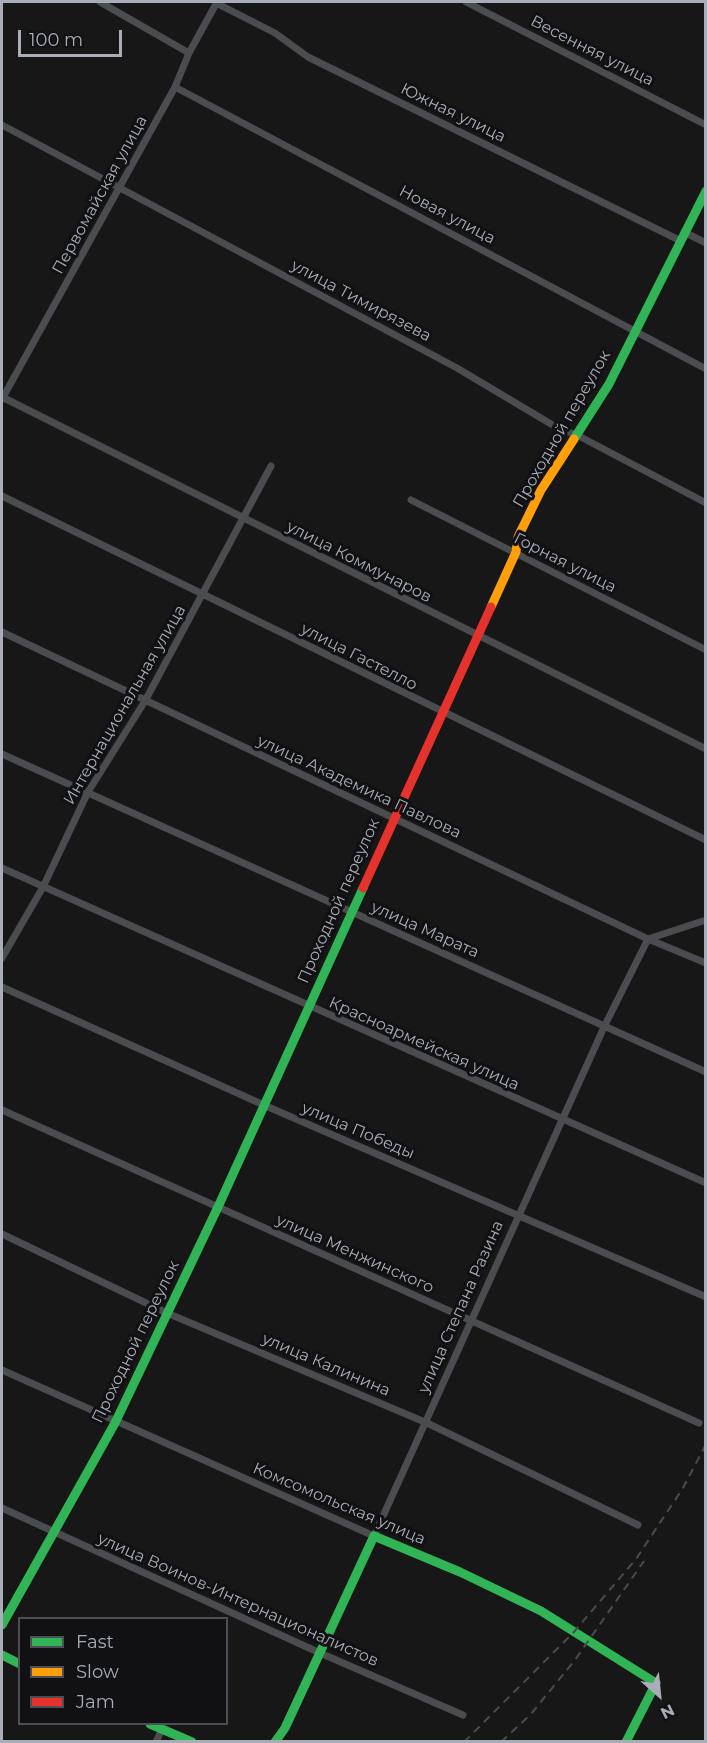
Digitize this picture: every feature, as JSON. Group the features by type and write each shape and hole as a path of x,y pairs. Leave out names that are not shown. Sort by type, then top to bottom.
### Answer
{"street":[{"path":"100,2 189,52"},
{"name":"Первомайская улица","path":"2,398 82,255 117,187 175,87 189,52 217,2"},
{"name":"Южная улица","path":"217,2 275,33 308,57 683,236 705,243"},
{"name":"Весенняя улица","path":"466,2 705,125"},
{"name":"Новая улица","path":"175,87 705,369"},
{"name":"улица Тимирязева","path":"2,125 457,368 561,430 575,434 705,503"},
{"name":"Проходной переулок","path":"2,1625 115,1423 266,1106 308,1006 516,552 518,537 541,490 609,384 705,191"},
{"name":"улица Коммунаров","path":"2,398 705,749"},
{"name":"Интернациональная улица","path":"2,958 43,887 88,792 145,700 204,595 271,466"},
{"name":"улица Гастелло","path":"2,496 705,840"},
{"name":"Горная улица","path":"411,500 705,650"},
{"name":"улица Академика Павлова","path":"2,632 648,939 705,963"},
{"name":"улица Марата","path":"2,754 705,1072"},
{"name":"Красноармейская улица","path":"2,868 705,1184"},
{"path":"648,939 705,920"},
{"name":"улица Степана Разина","path":"275,1742 285,1728 320,1653 427,1422 605,1025 648,939"},
{"name":"улица Победы","path":"2,987 266,1106 705,1297"},
{"name":"улица Менжинского","path":"2,1110 699,1423"},
{"name":"улица Калинина","path":"2,1234 167,1313 427,1422 638,1525"},
{"name":"Комсомольская улица","path":"2,1370 115,1423 460,1572 541,1611 656,1683 626,1742"},
{"name":"улица Воинов-Интернационалистов","path":"2,1508 320,1653 463,1715"},
{"path":"2,1656 18,1663"},
{"path":"152,1725 192,1742"},
{"path":"156,1742 162,1729"}],"railway":[{"path":"464,1742 573,1633 636,1559 683,1488 706,1444"},
{"path":"501,1742 531,1714 575,1660 644,1561"}],"traffic: fast":[{"path":"574,439 609,384 706,191"},
{"path":"2,1625 115,1423 218,1207 363,888"},
{"path":"275,1742 285,1728 374,1536 460,1572 541,1611 656,1683 626,1742"},
{"path":"2,1655 18,1663"},
{"path":"152,1725 192,1742"}],"traffic: slow":[{"path":"491,607 516,552 518,537 541,490 574,439"}],"traffic: jam":[{"path":"363,888 491,607"}]}
